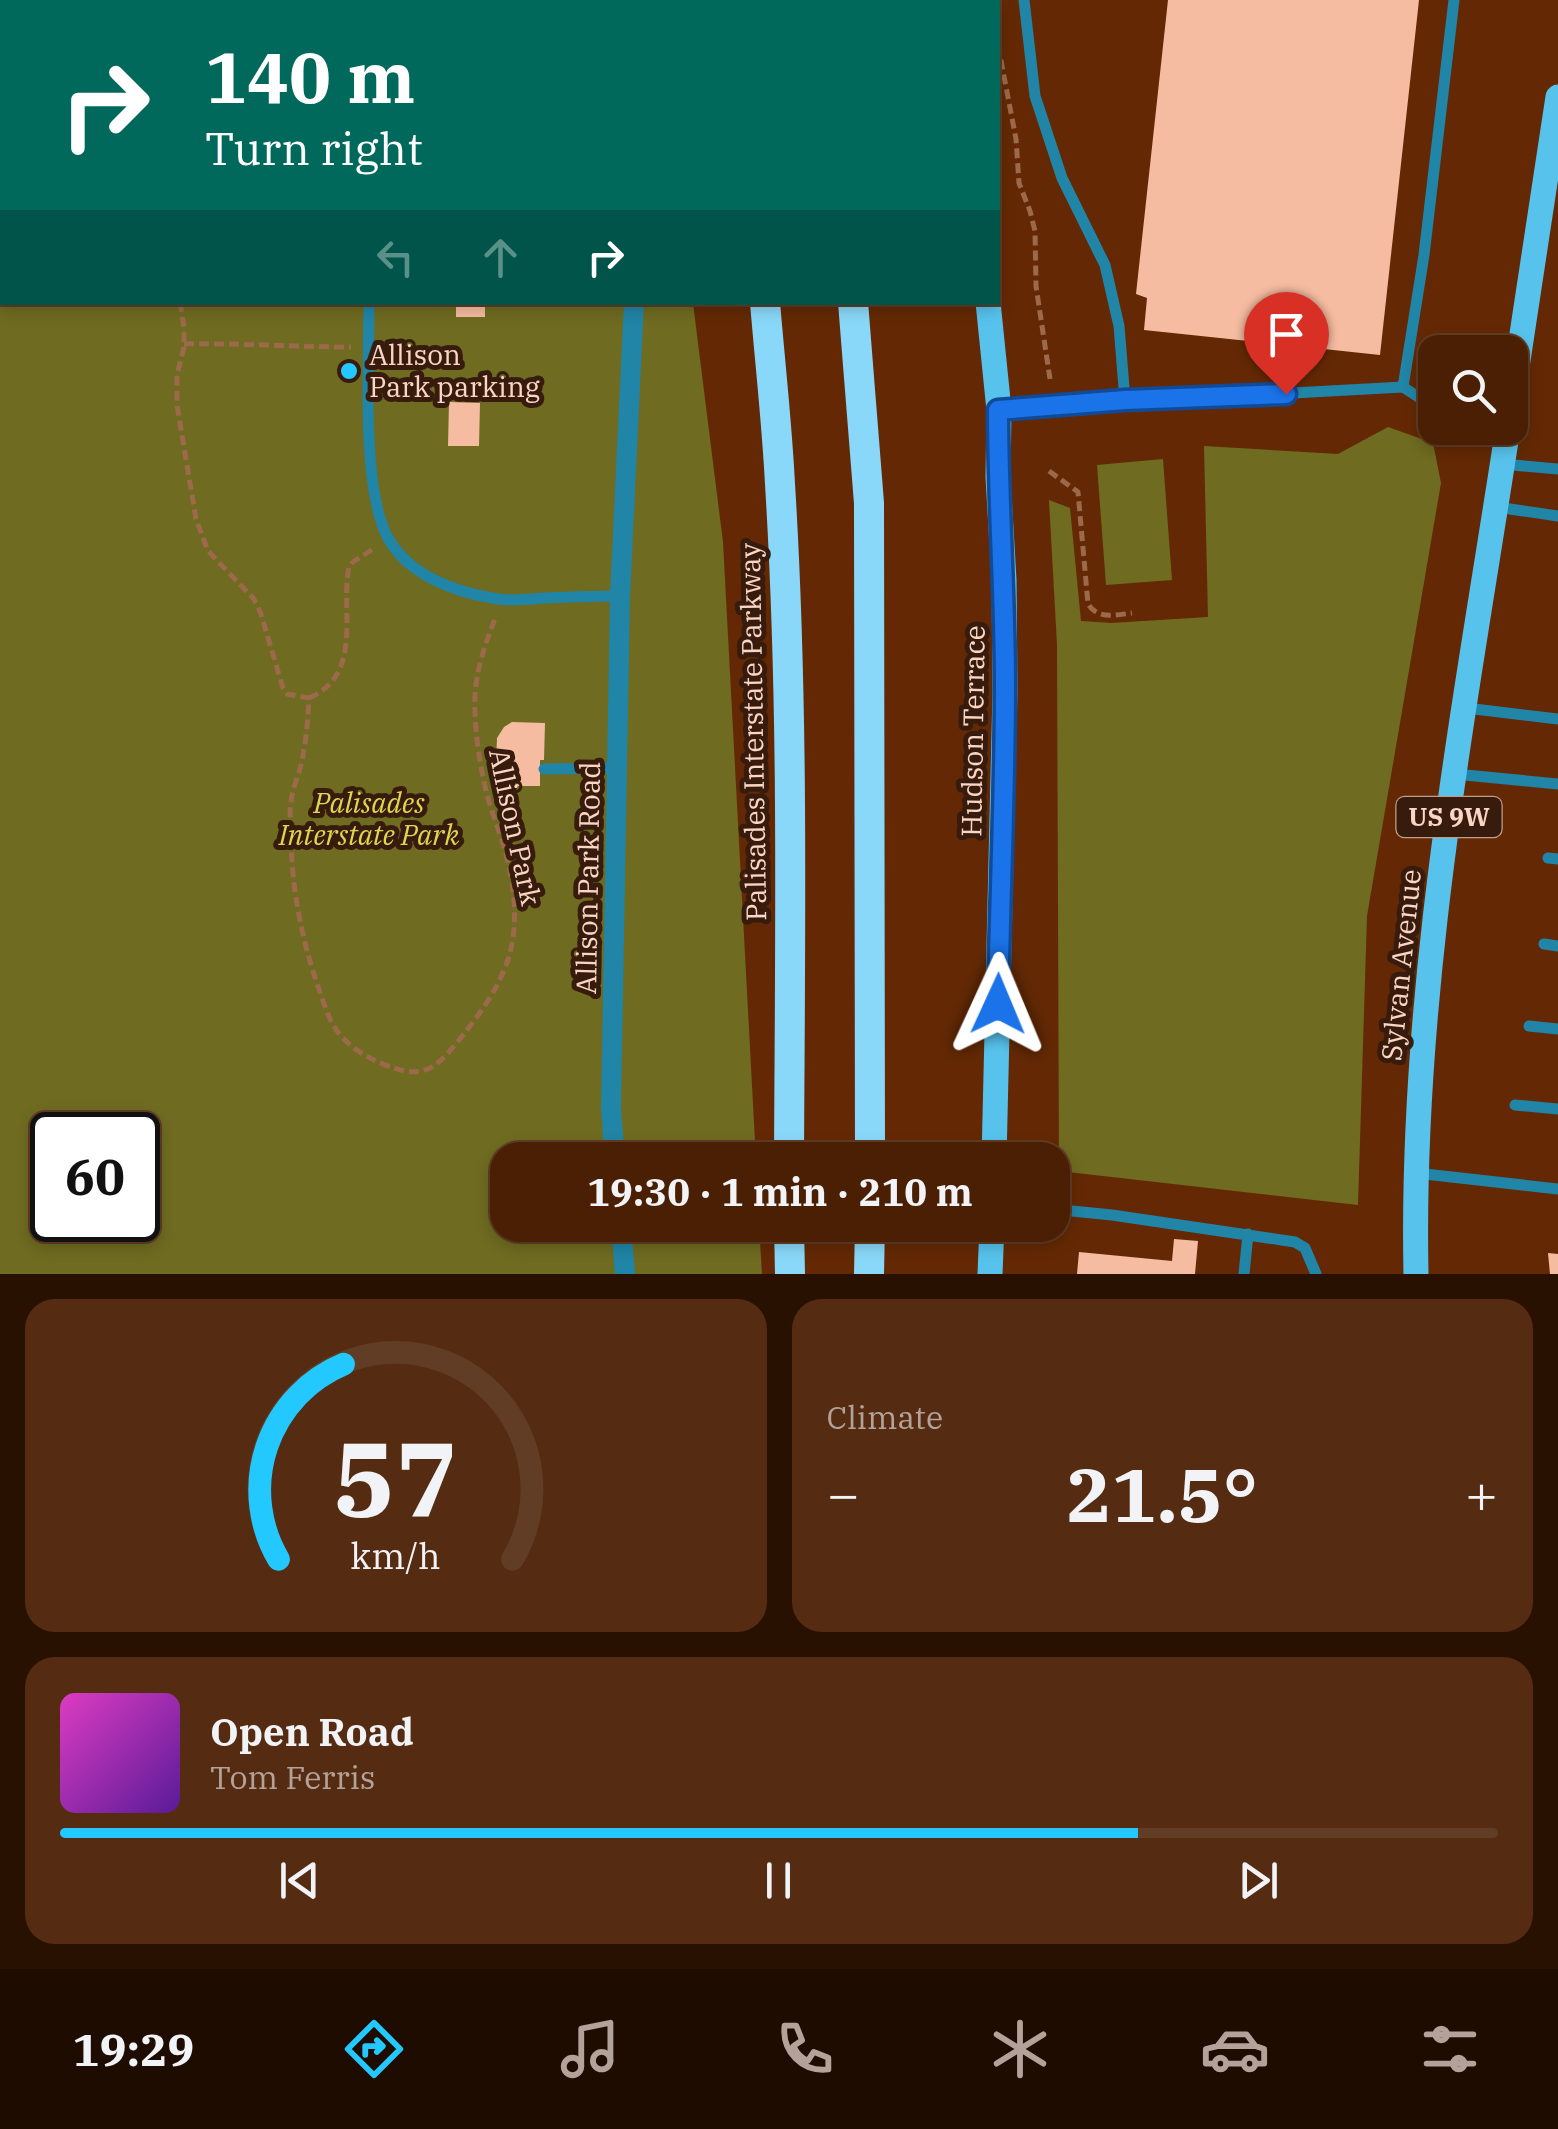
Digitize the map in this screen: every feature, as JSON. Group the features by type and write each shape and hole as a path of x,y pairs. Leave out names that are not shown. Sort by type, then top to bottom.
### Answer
{"highway":[{"name":"Palisades Interstate Parkway","path":"765,305 780,484 787,671 789,1142"},
{"path":"853,305 869,503 870,1142"},
{"path":"789,1242 790,1274"},
{"path":"870,1242 870,1274"}],"main road":[{"path":"1524,335 1551,194 1557,112"},
{"name":"Hudson Terrace","path":"988,305 998,410 1005,691 994,1142"},
{"name":"Sylvan Avenue","path":"1416,1274 1416,1173 1425,1006 1436,901 1505,445"},
{"path":"990,1274 991,1242"}],"street":[{"name":"Allison Park Road","path":"614,1142 620,596 634,305"},
{"path":"622,1242 625,1274"}],"lane":[{"path":"1024,0 1034,96 1062,178 1105,265 1119,326 1125,400"},
{"path":"1404,387 1454,0"},
{"path":"369,305 373,485 388,540 406,560 431,578 464,592 502,600 620,596"},
{"path":"998,410 1404,387 1418,396"},
{"path":"1507,445 1558,469"},
{"path":"1496,507 1558,516"},
{"path":"1466,708 1558,719"},
{"path":"544,769 617,768"},
{"path":"1456,774 1558,784"},
{"path":"1529,1026 1558,1029"},
{"path":"1515,1104 1558,1109"},
{"path":"1416,1173 1558,1189"},
{"path":"1070,1212 1295,1242 1305,1248 1316,1274"},
{"path":"1244,1274 1248,1234"}],"path":[{"path":"1000,55 1016,139 1018,182 1035,231 1036,286 1050,379"},
{"path":"180,305 184,344 177,376 177,405 196,520 208,551 254,599 287,694 309,698 329,686 337,674 344,656 349,567 388,540"},
{"path":"184,344 369,347"},
{"path":"1050,470 1078,492 1088,604 1106,616 1132,613"},
{"name":"Allison Park","path":"309,698 305,745 291,802 290,866 302,931 322,1000 344,1042 363,1056 400,1071 427,1071 440,1062 468,1029 504,972 511,952 515,911 512,887 505,849 487,796 474,706 477,670 502,600"}],"green space":[{"name":"Palisades Interstate Park","path":"0,305 693,305 723,542 755,1142 490,1142 490,1242 760,1242 762,1274 0,1274"},
{"path":"1388,427 1418,438 1418,445 1433,445 1441,483 1367,916 1358,1205 1070,1172 1070,1142 1059,1142 1057,645 1049,500 1070,508 1081,621 1208,617 1204,446 1338,454"},
{"path":"1163,459 1172,580 1106,585 1097,465"}],"building":[{"path":"1168,0 1419,0 1380,355 1144,330 1147,298 1136,294"},
{"path":"456,305 485,305 485,317 456,317"},
{"path":"449,402 480,403 479,446 448,446"},
{"path":"512,722 545,723 540,786 504,786 504,763 496,762 497,738"},
{"path":"1174,1239 1198,1241 1195,1274 1077,1274 1079,1252 1172,1261"},
{"path":"1548,1253 1558,1254 1558,1274 1550,1274"}],"place":[{"name":"Allison Park parking","path":"349,371"}],"route":[{"path":"998,1004 1005,691 998,410 1286,394"}]}
